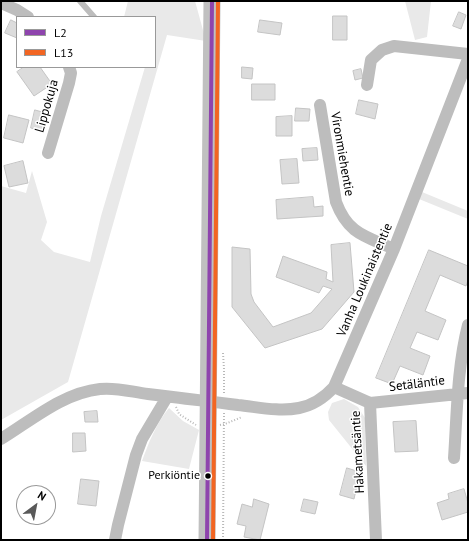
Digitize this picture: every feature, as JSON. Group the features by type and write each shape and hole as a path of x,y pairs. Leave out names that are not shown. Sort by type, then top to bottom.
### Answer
{"street":[{"path":"207,540 212,1"},
{"path":"1,3 26,16"},
{"path":"366,85 371,60 382,50 394,46 468,54"},
{"name":"Vanha Loukinaistentie","path":"209,401 277,409 297,408 310,405 325,397 334,387 394,249 468,59"},
{"name":"Lippokuja","path":"48,153 69,83 71,73 69,68"},
{"name":"Vironmiehentie","path":"320,105 336,202 341,214 348,224 358,232 394,249"},
{"path":"454,458 463,393 464,342 468,325"},
{"name":"Hakametsäntie","path":"334,387 370,403 376,540"},
{"path":"1,439 57,403 90,390 112,388 167,397 209,401"},
{"name":"Setäläntie","path":"370,403 463,393"},
{"path":"115,540 136,455 142,439 167,397"}],"lane":[{"path":"80,1 93,16"}],"shaded area":[{"path":"128,1 195,1 206,41 167,35 68,382 1,420 1,186 26,193 32,171 47,222 41,240 54,252 90,262 101,216 145,68 156,68 156,16 124,16"},
{"path":"405,1 431,1 427,37 415,40"},
{"path":"422,192 468,211 468,219 419,199"},
{"path":"344,399 358,407 365,418 366,466 329,420 328,412 332,403"},
{"path":"169,408 183,421 199,430 189,469 142,461 150,440 164,414"}],"building":[{"path":"459,12 466,15 461,29 453,26"},
{"path":"333,16 347,16 347,40 333,40"},
{"path":"11,20 16,22 16,38 5,33"},
{"path":"260,20 282,23 280,35 258,32"},
{"path":"242,67 253,68 252,79 242,78"},
{"path":"23,68 41,68 52,84 34,96 17,72"},
{"path":"361,69 363,78 355,80 353,71"},
{"path":"252,84 275,84 275,100 252,100"},
{"path":"359,100 378,104 375,119 356,114"},
{"path":"296,108 310,109 309,121 295,121"},
{"path":"35,110 46,113 42,131 31,128"},
{"path":"9,115 29,120 23,143 4,138"},
{"path":"292,116 292,136 276,136 276,117"},
{"path":"317,148 318,160 303,161 302,149"},
{"path":"297,159 299,183 282,184 280,160"},
{"path":"23,161 28,183 9,187 4,166"},
{"path":"313,197 314,207 323,206 323,216 277,219 276,200"},
{"path":"350,243 354,292 322,329 265,348 232,307 232,247 250,249 251,294 254,302 273,327 311,313 332,289 323,286 319,293 276,277 283,256 327,272 326,279 333,282 331,245"},
{"path":"429,250 468,266 468,280 466,286 440,275 425,311 446,320 438,340 417,332 410,348 430,356 423,375 400,366 392,384 376,378"},
{"path":"97,411 98,422 85,422 84,412"},
{"path":"416,421 418,451 395,452 393,422"},
{"path":"73,433 85,433 86,451 73,452"},
{"path":"347,468 360,472 354,499 340,495"},
{"path":"81,479 99,481 96,506 78,504"},
{"path":"464,489 468,503 468,512 442,520 437,503 449,499 448,494"},
{"path":"254,499 269,504 260,540 244,537 246,526 237,524 242,504 252,507"},
{"path":"304,499 318,502 315,514 301,511"}],"transit line":[{"name":"L2","path":"207,540 212,1"},
{"name":"L13","path":"213,540 218,1"}],"place":[{"name":"Perkiöntie","path":"208,476"}]}
